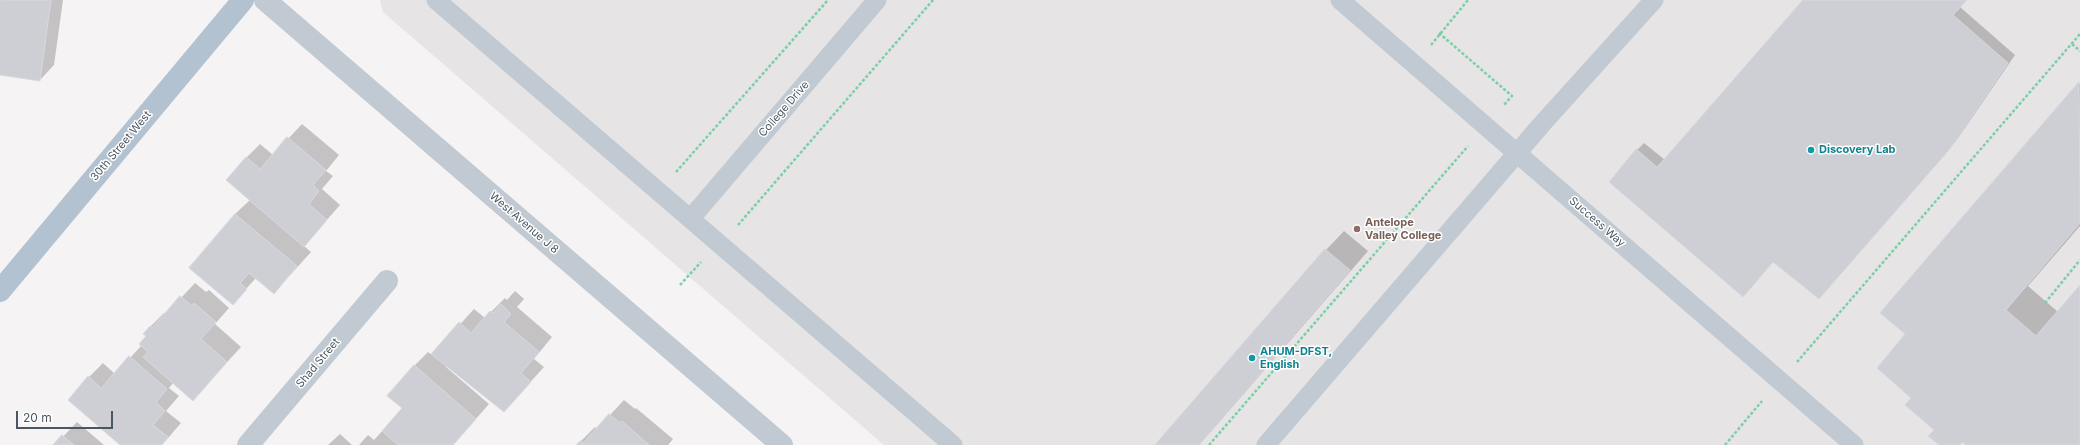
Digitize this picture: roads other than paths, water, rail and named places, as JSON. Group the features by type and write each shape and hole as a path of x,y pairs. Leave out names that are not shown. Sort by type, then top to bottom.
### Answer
{"main road":[{"name":"30th Street West","path":"0,291 243,0"}],"street":[{"name":"West Avenue J 8","path":"265,0 782,445"},
{"name":"Shad Street","path":"248,445 387,281"}],"lane":[{"path":"436,0 953,445"},
{"name":"College Drive","path":"691,218 877,0"},
{"name":"Success Way","path":"1340,0 1516,154 1854,445"},
{"path":"1266,445 1516,154 1654,0"}],"place":[{"name":"Discovery Lab","path":"1811,150"},
{"name":"Antelope Valley College","path":"1357,229"},
{"name":"AHUM-DFST, English","path":"1252,358"}]}
